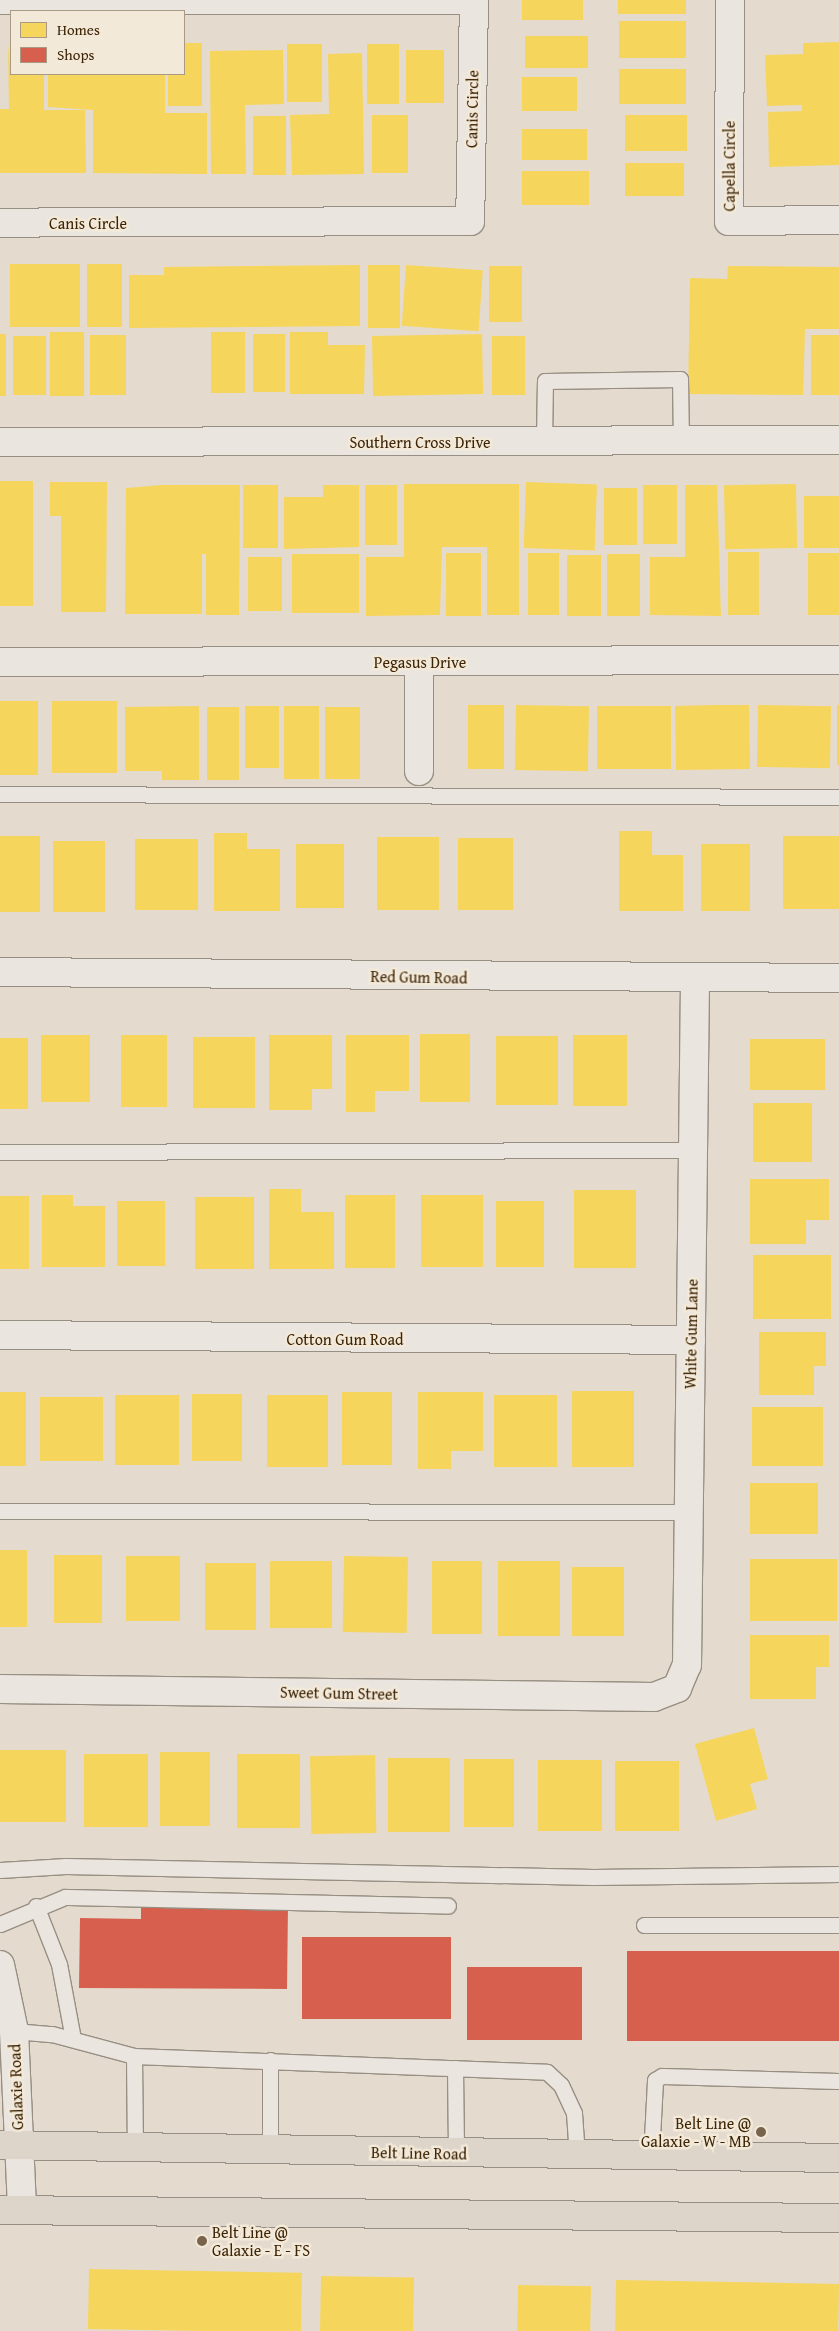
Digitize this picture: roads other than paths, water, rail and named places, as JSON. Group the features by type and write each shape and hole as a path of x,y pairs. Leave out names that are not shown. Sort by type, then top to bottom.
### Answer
{"main road":[{"name":"Belt Line Road","path":"9,2145 576,2156 839,2158"},
{"path":"11,2210 839,2218"}],"street":[{"name":"Canis Circle","path":"0,0 474,0 470,221 0,223"},
{"name":"Capella Circle","path":"730,0 728,221 839,220"},
{"name":"Southern Cross Drive","path":"0,442 839,440"},
{"name":"Pegasus Drive","path":"0,662 839,660"},
{"path":"419,662 419,771"},
{"name":"Red Gum Road","path":"0,972 839,978"},
{"name":"White Gum Lane","path":"677,1688 687,1665 695,978"},
{"name":"Cotton Gum Road","path":"0,1335 690,1340"},
{"name":"Sweet Gum Street","path":"0,1689 654,1697 677,1688"},
{"name":"Galaxie Road","path":"0,1966 14,2030 9,2145 11,2210"}],"lane":[{"path":"544,442 544,381 680,379 681,441"},
{"path":"0,794 839,797"},
{"path":"0,1152 693,1150"},
{"path":"0,1511 689,1512"},
{"path":"0,1870 66,1866 593,1877 839,1874"},
{"path":"0,1924 36,1906 65,1897 448,1906"},
{"path":"36,1906 59,1964 73,2039"},
{"path":"644,1925 839,1925"},
{"path":"14,2030 73,2039 134,2056 547,2072 562,2085 574,2113 576,2156"},
{"path":"134,2056 135,2148"},
{"path":"270,2060 270,2150"},
{"path":"455,2068 456,2154"},
{"path":"651,2157 655,2080 662,2076 839,2081"}],"place":[{"name":"Belt Line @ Galaxie - W - MB","path":"761,2132"},
{"name":"Belt Line @ Galaxie - E - FS","path":"202,2241"}]}
